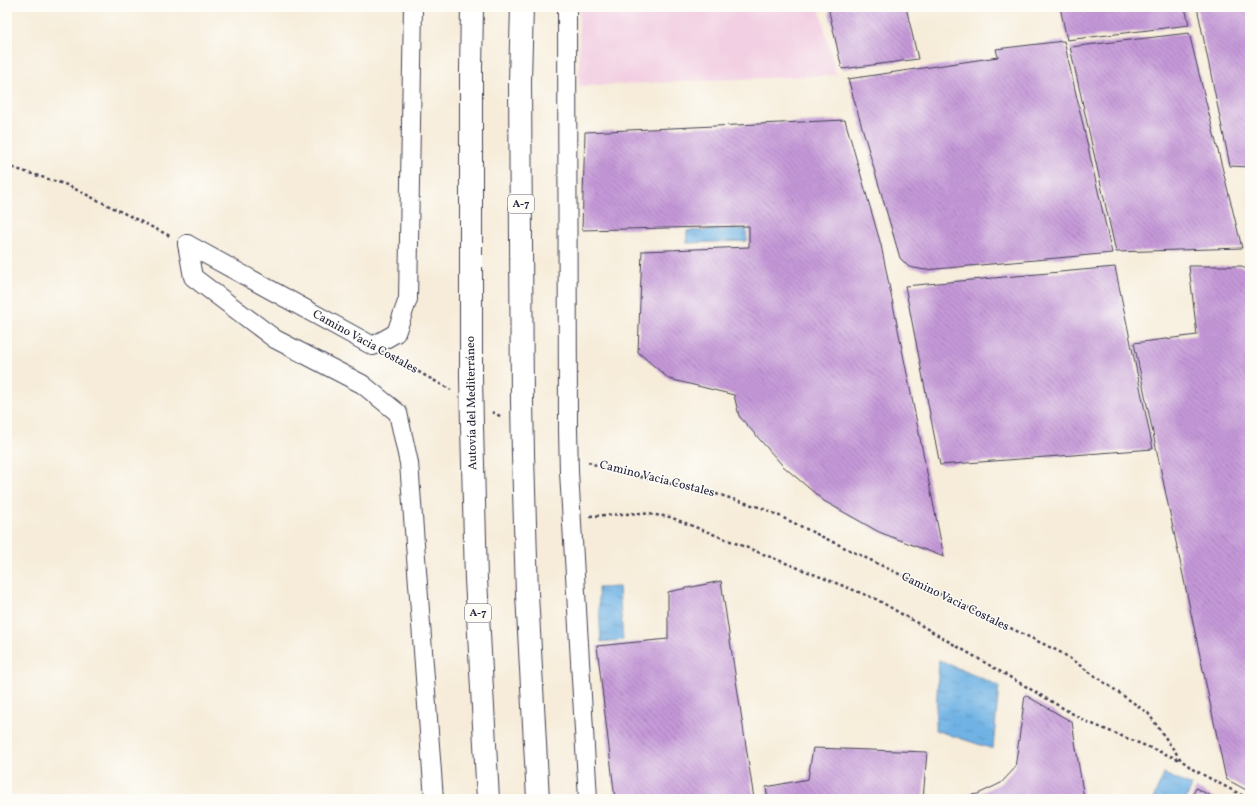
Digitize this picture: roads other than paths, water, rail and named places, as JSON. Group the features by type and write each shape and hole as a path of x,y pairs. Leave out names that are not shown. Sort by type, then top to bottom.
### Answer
{"highway":[{"path":"466,7 471,70"},
{"name":"Autovía del Mediterráneo","path":"472,7 471,377 476,579 488,799"},
{"name":"A-7","path":"522,7 520,80 522,455 527,594 538,799"}],"street":[{"name":"Camino Vacia Costales","path":"413,7 408,299 396,333 373,346 187,244 193,277 275,339 362,384 398,413 409,463 434,799"},
{"path":"567,7 569,472 588,799"}],"water":[{"path":"746,229 747,241 687,243 687,231"},
{"path":"619,587 623,640 601,642 598,588"},
{"path":"939,660 999,686 993,749 935,730"},
{"path":"1164,774 1192,786 1186,799 1153,799"}]}
